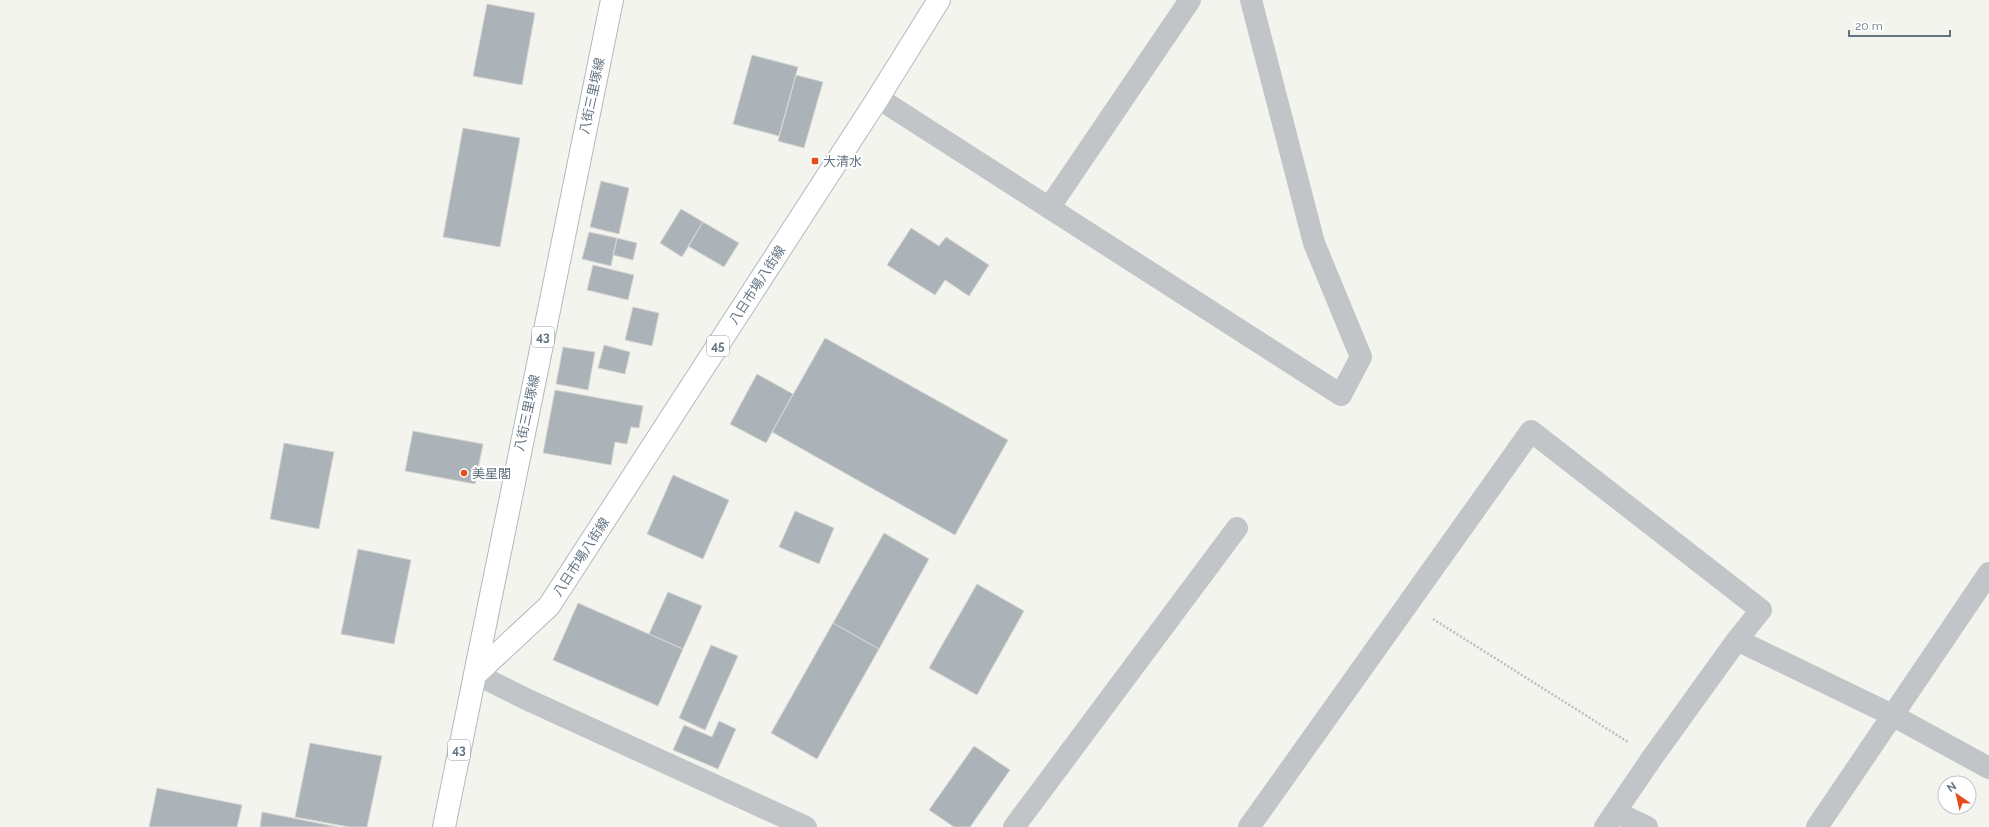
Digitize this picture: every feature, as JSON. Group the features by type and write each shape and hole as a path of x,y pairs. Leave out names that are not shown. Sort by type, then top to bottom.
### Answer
{"main road":[{"name":"八街三里塚線","path":"444,827 612,0"},
{"name":"八日市場八街線","path":"476,674 549,606 878,98 939,0"}],"street":[{"path":"1049,208 1190,0"},
{"path":"878,98 1341,395 1361,357 1314,243 1250,0"},
{"path":"1249,827 1407,603 1531,431 1761,610 1737,640 1610,819 1647,827"},
{"path":"1014,827 1237,528"},
{"path":"1817,827 1892,715 1987,581"},
{"path":"1737,640 1892,715 1989,768"},
{"path":"476,674 533,702 806,827"}],"path":[{"path":"1407,603 1652,758"}],"building":[{"path":"487,4 535,13 522,85 473,76"},
{"path":"752,55 798,67 779,136 733,124"},
{"path":"796,75 823,82 804,148 778,141"},
{"path":"463,128 520,138 500,247 443,237"},
{"path":"601,181 629,188 619,234 590,227"},
{"path":"681,209 703,222 682,257 660,243"},
{"path":"703,222 739,243 724,267 688,246"},
{"path":"911,228 939,246 946,237 989,265 969,296 945,280 935,295 887,265"},
{"path":"589,232 617,238 611,266 582,259"},
{"path":"617,238 637,243 633,260 613,255"},
{"path":"593,265 634,275 628,300 587,290"},
{"path":"633,307 659,313 652,346 625,340"},
{"path":"825,338 1008,440 955,535 772,432"},
{"path":"604,345 630,352 625,374 598,368"},
{"path":"563,347 595,352 588,390 556,384"},
{"path":"757,374 793,394 766,443 730,424"},
{"path":"555,390 643,406 639,428 631,427 627,444 615,442 611,465 543,453"},
{"path":"413,431 483,444 475,484 405,471"},
{"path":"284,443 334,452 319,529 270,519"},
{"path":"673,475 729,500 703,559 647,534"},
{"path":"795,511 834,528 819,564 779,547"},
{"path":"884,533 929,559 879,649 833,623"},
{"path":"358,549 411,560 394,644 341,634"},
{"path":"977,584 1024,611 977,695 929,668"},
{"path":"668,592 702,606 683,649 649,634"},
{"path":"578,603 683,649 658,706 553,660"},
{"path":"833,623 879,649 817,759 771,733"},
{"path":"711,645 738,656 705,730 679,718"},
{"path":"719,721 736,729 718,769 673,750 684,725 712,737"},
{"path":"310,743 382,756 367,827 349,827 295,817"},
{"path":"974,746 1010,770 970,827 954,827 929,810"},
{"path":"157,788 242,805 237,827 149,827"},
{"path":"262,812 338,827 260,827"}],"place":[{"name":"大清水","path":"815,161"},
{"name":"美星閣","path":"464,473"}]}
